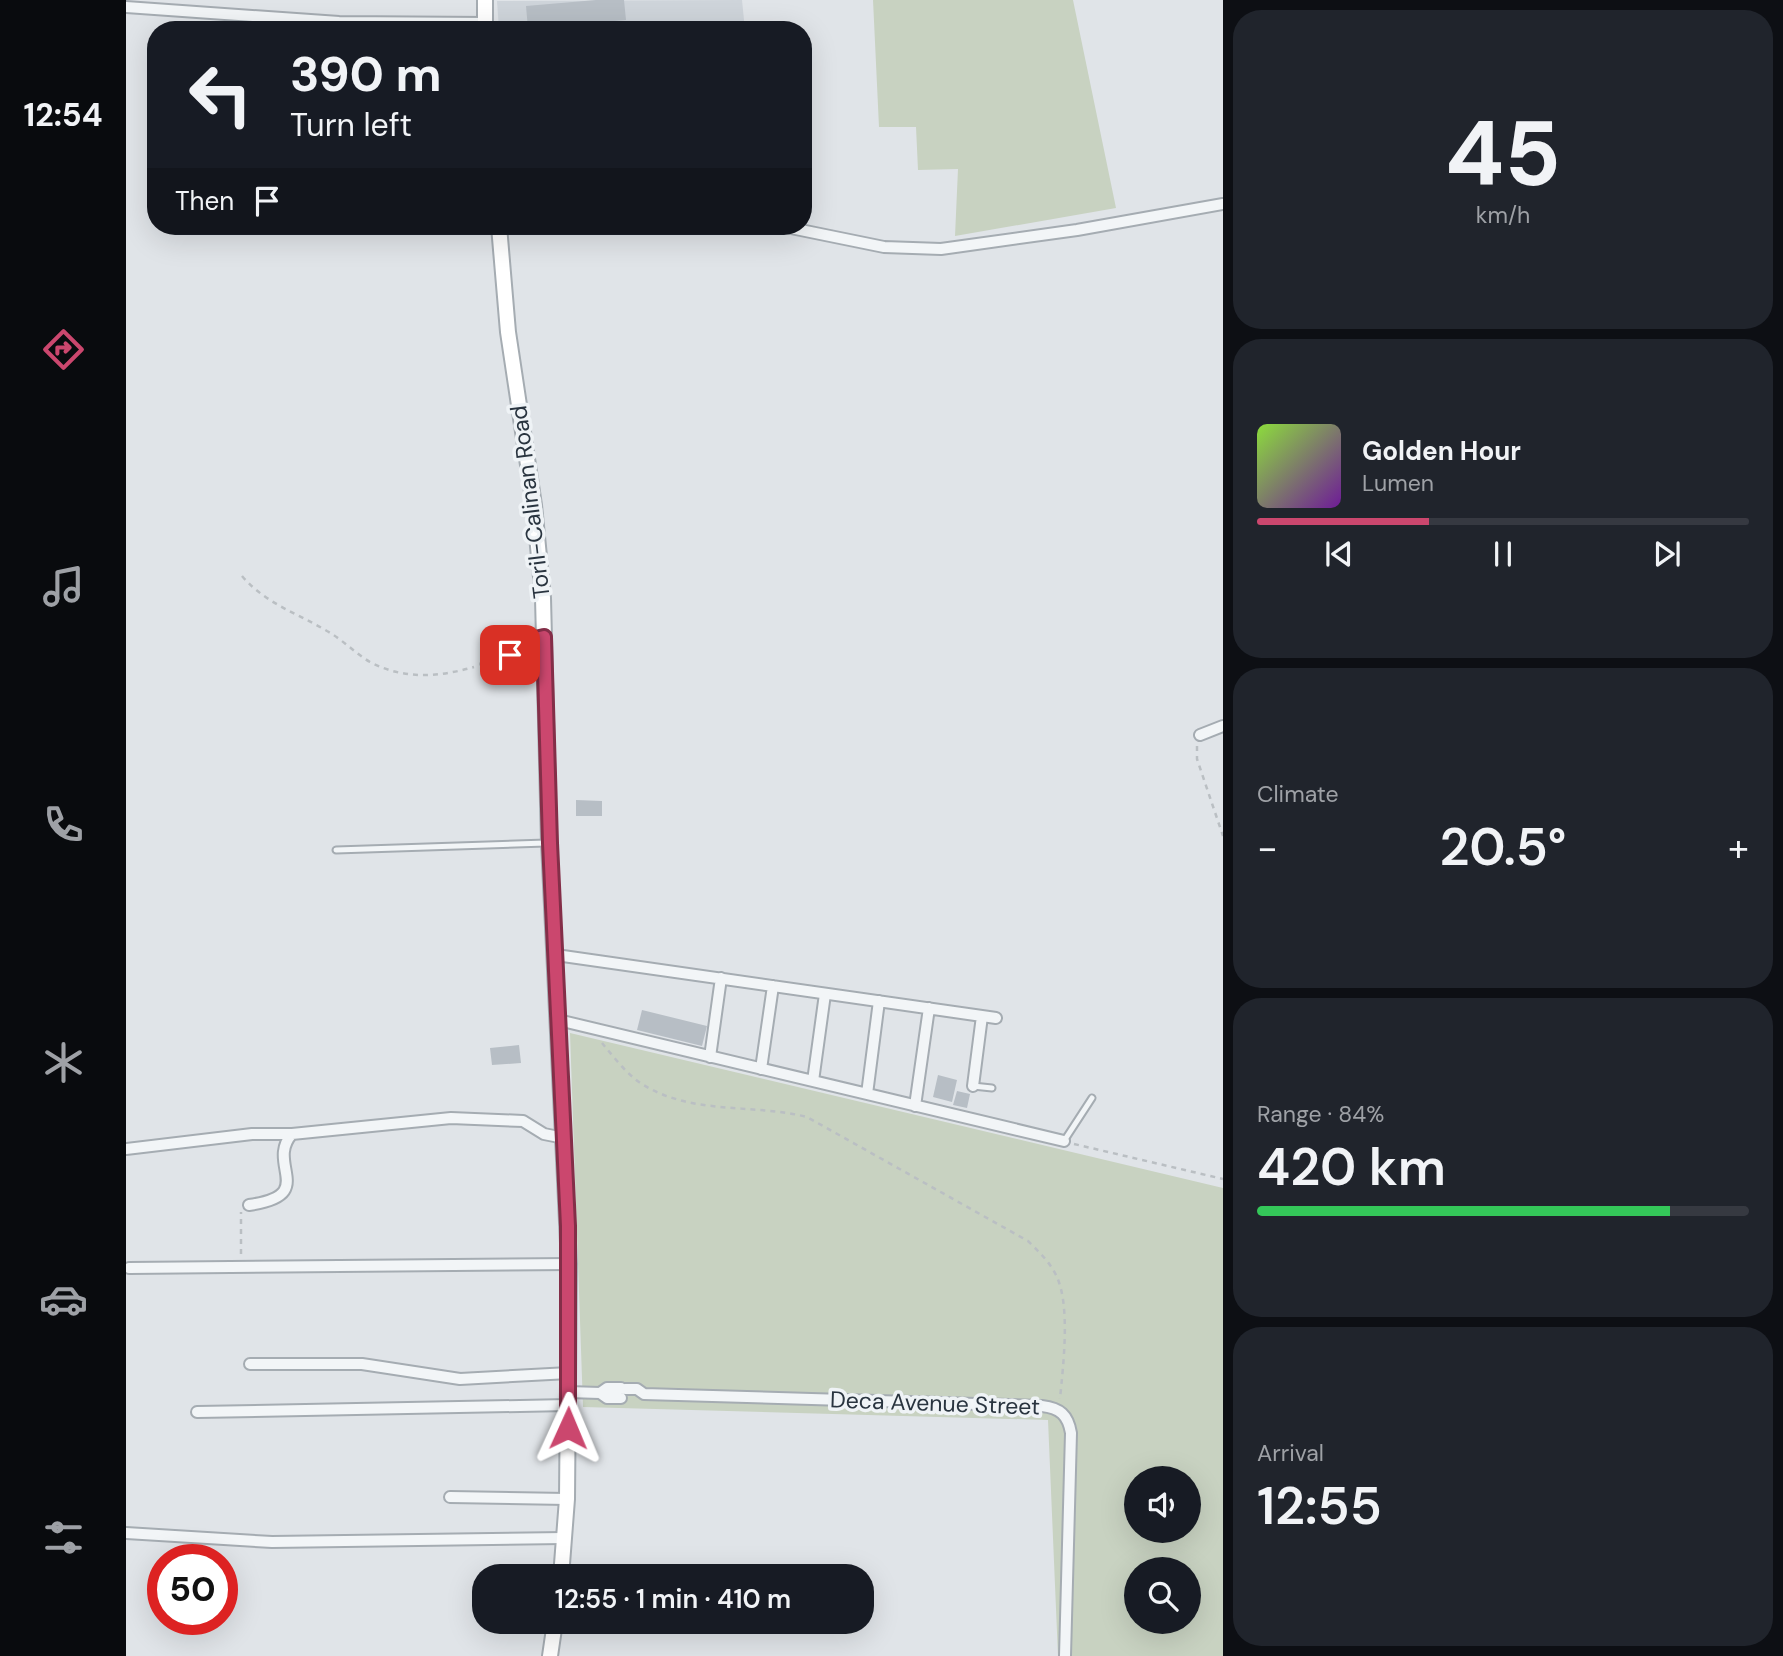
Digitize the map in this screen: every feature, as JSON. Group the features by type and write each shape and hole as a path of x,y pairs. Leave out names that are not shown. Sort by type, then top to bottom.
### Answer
{"main road":[{"path":"485,0 485,21"},
{"name":"Toril-Calinan Road","path":"500,235 508,332 540,558 544,637 550,843 569,1264 567,1499 562,1564"},
{"path":"550,1656 553,1634"}],"street":[{"path":"126,7 325,21"},
{"path":"812,232 884,247 941,249 1077,230 1223,204"},
{"path":"1200,735 1223,726"},
{"path":"556,955 996,1018"},
{"path":"710,1057 721,978"},
{"path":"761,1069 773,986"},
{"path":"813,1081 825,994"},
{"path":"867,1094 879,1001"},
{"path":"915,1106 929,1008"},
{"path":"973,1086 982,1016"},
{"path":"558,1020 1064,1141"},
{"path":"126,1149 252,1134 292,1134 477,1118 523,1121 544,1134 564,1138"},
{"path":"248,1205 276,1199 287,1188 289,1182 284,1148 292,1134"},
{"path":"129,1268 569,1264"},
{"path":"250,1364 383,1366 424,1376 460,1380 569,1373"},
{"name":"Deca Avenue Street","path":"197,1412 568,1398 600,1393 607,1398 623,1394 637,1399 644,1394 1042,1406 1059,1410 1068,1419 1071,1433 1065,1656"},
{"path":"450,1497 567,1499"},
{"path":"126,1533 272,1542 564,1538"}],"lane":[{"path":"484,664 510,655 527,641 544,637"},
{"path":"336,850 550,843"},
{"path":"973,1086 992,1088"},
{"path":"1064,1141 1092,1098"}],"path":[{"path":"242,576 265,599 327,631 370,662 389,670 426,676 484,664"},
{"path":"1200,735 1197,759 1223,836"},
{"path":"587,1027 638,1081 665,1096 693,1104 776,1109 807,1117 1028,1241 1046,1258 1057,1277 1064,1307 1059,1410"},
{"path":"1064,1141 1223,1179"},
{"path":"241,1267 240,1217 248,1205"}],"shaded area":[{"path":"742,0 744,21 498,21 497,1"}],"green space":[{"path":"873,0 1073,0 1116,208 955,236 958,169 918,170 916,127 879,127"},
{"path":"570,1033 1223,1188 1223,1656 1058,1656 1048,1420 583,1407"}],"building":[{"path":"624,0 626,20 527,21 526,6"},
{"path":"576,800 602,801 602,816 576,816"},
{"path":"642,1010 707,1026 702,1046 637,1030"},
{"path":"519,1045 521,1063 492,1065 490,1048"},
{"path":"938,1075 957,1080 952,1102 933,1097"},
{"path":"957,1091 970,1094 967,1108 953,1105"}],"route":[{"path":"510,655 527,641 544,637 550,843 568,1226 568,1428"}]}
